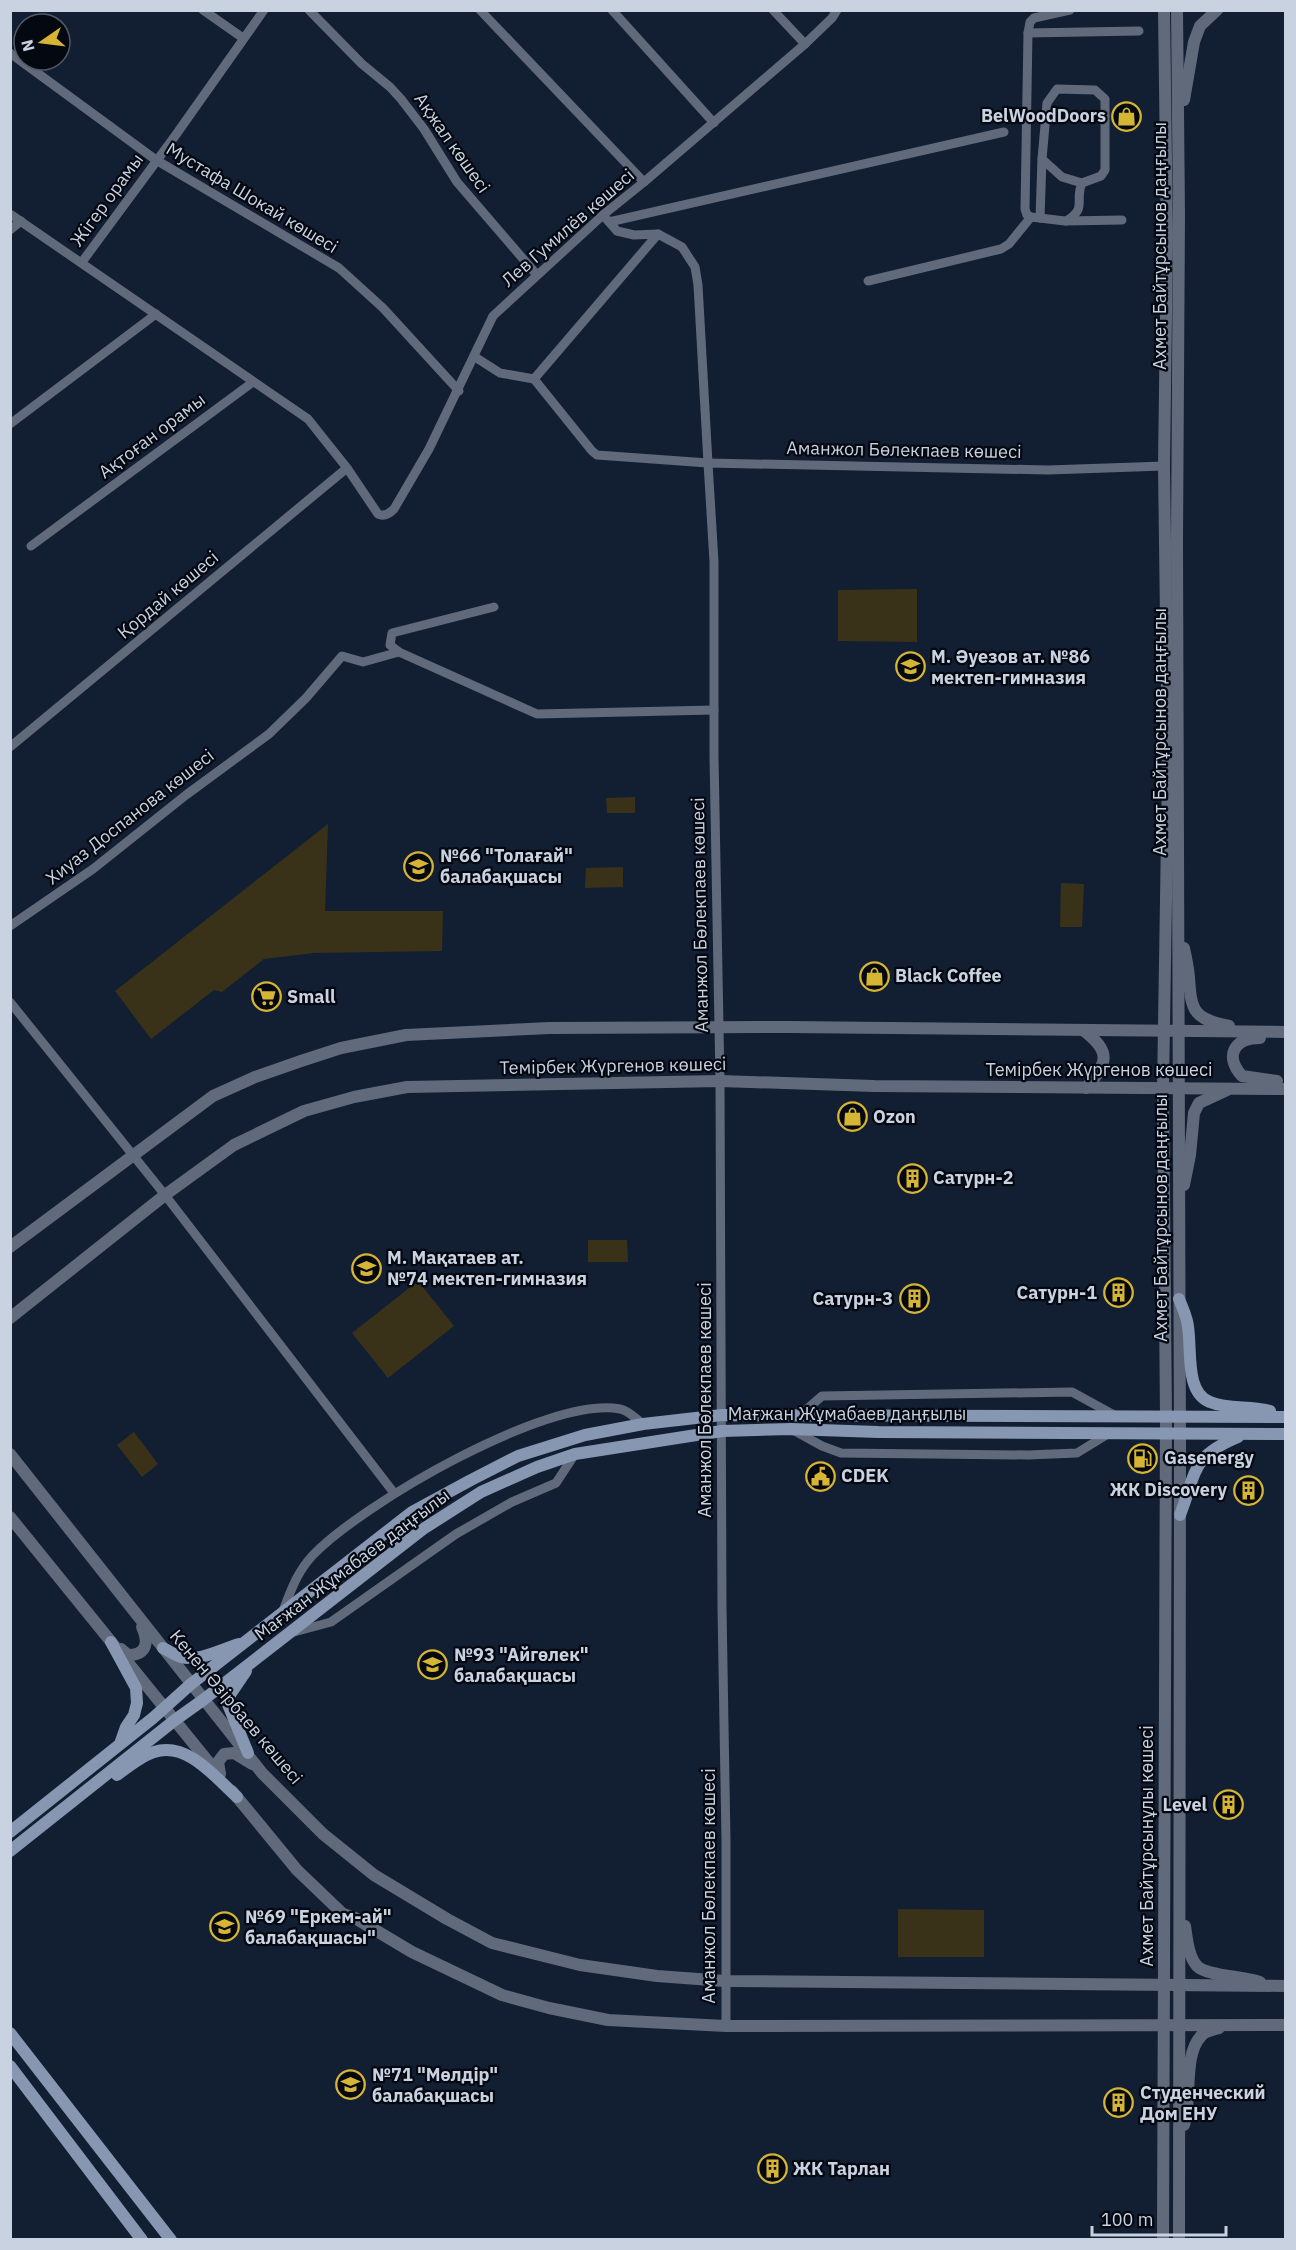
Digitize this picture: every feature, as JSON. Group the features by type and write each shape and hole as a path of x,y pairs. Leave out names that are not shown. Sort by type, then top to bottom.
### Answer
{"main road":[{"path":"1179,1299 1187,1321 1193,1383 1198,1394 1222,1406 1261,1408 1286,1416"},
{"name":"Мағжан Жұмабаев даңғылы","path":"10,1832 192,1684 282,1616 412,1512 518,1456 585,1434 643,1424 722,1415 1286,1416"},
{"name":"Мағжан Жұмабаев даңғылы","path":"10,1851 175,1720 204,1700 423,1529 481,1492 537,1467 575,1454 722,1431 791,1429 890,1432 1286,1434"},
{"path":"1180,1515 1191,1480 1200,1461 1217,1445 1245,1434"},
{"path":"110,1640 136,1688 137,1703 134,1715 126,1727 120,1744"},
{"path":"164,1648 189,1658 249,1641"},
{"path":"248,1753 227,1702 247,1669 274,1644"},
{"path":"77,1798 102,1785 153,1752 171,1749 199,1762 237,1797"},
{"path":"10,2033 171,2240"},
{"path":"10,2066 142,2240"}],"street":[{"path":"203,10 243,38"},
{"name":"Жігер орамы","path":"82,262 264,10"},
{"name":"Ақжал көшесі","path":"309,10 362,64 401,99 421,124 463,190 537,275"},
{"path":"480,10 644,182"},
{"path":"612,10 714,123"},
{"path":"773,10 805,44"},
{"name":"Лев Гумилёв көшесі","path":"347,468 378,513 388,514 394,509 429,449 494,316 537,275 606,218 644,182 805,44 832,18 837,10"},
{"path":"1070,10 1034,18 1030,22 1025,209 1027,215 1036,218 1065,221 1122,220"},
{"name":"Ахмет Байтұрсынов даңғылы","path":"1164,10 1167,237 1164,466 1179,914 1180,1454"},
{"name":"Ахмет Байтұрсынов даңғылы","path":"1166,1454 1163,1089 1168,773 1177,542 1179,112 1177,10"},
{"path":"1179,112 1184,102 1194,42 1200,27 1217,10"},
{"path":"1028,33 1139,31"},
{"name":"Мустафа Шокай көшесі","path":"10,54 156,160 339,268 383,308 459,391"},
{"path":"868,281 1001,249 1009,244 1036,218 1047,103 1050,97 1057,89 1095,90 1105,99 1105,170 1101,176 1082,183 1062,177 1042,159"},
{"path":"475,357 500,373 534,378 597,455 708,463 698,285 695,267 682,247 658,234 624,234 617,231 606,218 1004,132"},
{"path":"1065,221 1076,215 1080,207 1082,183"},
{"path":"10,214 308,419 347,468"},
{"path":"10,230 21,221"},
{"path":"534,378 658,234"},
{"path":"10,424 156,314"},
{"name":"Ақтоған орамы","path":"31,546 253,382"},
{"name":"Аманжол Бөлекпаев көшесі","path":"726,2026 720,1082 714,562 708,463 1080,470 1164,466"},
{"name":"Қордай көшесі","path":"10,747 347,468"},
{"path":"494,607 392,633 390,645 399,652 537,714 714,710"},
{"name":"Хиуаз Доспанова көшесі","path":"10,926 93,869 186,795 269,734 306,698 342,656 363,662 399,652"},
{"path":"1179,914 1192,1007 1207,1020 1244,1032"},
{"path":"10,1002 165,1195 394,1493"},
{"name":"Темірбек Жүргенов көшесі","path":"10,1247 213,1096 255,1077 341,1048 406,1035 492,1029 885,1027 1286,1032"},
{"path":"1083,1030 1102,1047 1105,1057 1099,1073 1086,1088"},
{"path":"1286,1038 1249,1038 1239,1043 1233,1052 1234,1068 1242,1076 1259,1080 1286,1081"},
{"name":"Темірбек Жүргенов көшесі","path":"10,1318 165,1195 234,1145 304,1111 354,1097 418,1086 720,1082 874,1086 1286,1089"},
{"path":"1179,1206 1190,1155 1194,1113 1199,1103 1230,1088"},
{"path":"798,1416 822,1396 1072,1392 1116,1416"},
{"path":"282,1616 295,1579 314,1554 332,1538 394,1493 462,1454 554,1418 589,1409 622,1409 643,1424"},
{"path":"791,1429 822,1446 841,1453 1028,1455 1077,1453 1110,1432"},
{"name":"Кенен Әзірбаев көшесі","path":"10,1454 262,1773 323,1834 374,1875 492,1943 580,1965 657,1976 725,1981 1286,1986"},
{"path":"289,1633 331,1622 456,1534 512,1502 556,1483 575,1454"},
{"name":"Ахмет Байтұрсынұлы көшесі","path":"1163,2240 1166,1454"},
{"name":"Ахмет Байтұрсынұлы көшесі","path":"1179,2240 1180,1454"},
{"path":"10,1517 297,1870 343,1914 356,1918 412,1952 502,1995 608,2020 726,2026 1286,2025"},
{"path":"110,1640 128,1655 140,1653 146,1647 144,1629 129,1604"},
{"path":"223,1780 218,1762 224,1754 228,1753 243,1757 262,1773"},
{"path":"1179,1898 1188,1941 1197,1966 1205,1972 1249,1978 1269,1986"},
{"path":"1179,2140 1187,2115 1194,2047 1202,2034 1226,2025"}],"shaded area":[{"path":"917,589 917,642 838,641 838,590"},
{"path":"635,797 635,813 607,813 606,798"},
{"path":"328,824 325,911 443,911 442,951 314,953 264,959 222,992 214,990 151,1039 115,991"},
{"path":"623,867 623,887 585,888 586,868"},
{"path":"1061,883 1084,884 1082,927 1060,927"},
{"path":"588,1240 627,1240 628,1262 588,1262"},
{"path":"418,1281 454,1326 388,1378 352,1333"},
{"path":"134,1432 158,1464 142,1477 117,1445"},
{"path":"898,1909 984,1910 984,1957 898,1957"}],"place":[{"name":"BelWoodDoors","path":"1127,116"},
{"name":"М. Әуезов ат. №86 мектеп-гимназия","path":"910,667"},
{"name":"№66 \"Толағай\" балабақшасы","path":"419,866"},
{"name":"Black Coffee","path":"874,976"},
{"name":"Small","path":"266,997"},
{"name":"Ozon","path":"852,1117"},
{"name":"Сатурн-2","path":"912,1178"},
{"name":"М. Мақатаев ат. №74 мектеп-гимназия","path":"366,1268"},
{"name":"Сатурн-1","path":"1118,1293"},
{"name":"Сатурн-3","path":"914,1299"},
{"name":"Gasenergy","path":"1143,1458"},
{"name":"CDEK","path":"820,1476"},
{"name":"ЖК Discovery","path":"1248,1490"},
{"name":"№93 \"Айгөлек\" балабақшасы","path":"433,1665"},
{"name":"Level","path":"1228,1805"},
{"name":"№69 \"Еркем-ай\" балабақшасы\"","path":"224,1927"},
{"name":"№71 \"Мөлдір\" балабақшасы","path":"351,2085"},
{"name":"Студенческий Дом ЕНУ","path":"1119,2103"},
{"name":"ЖК Тарлан","path":"772,2169"}]}
